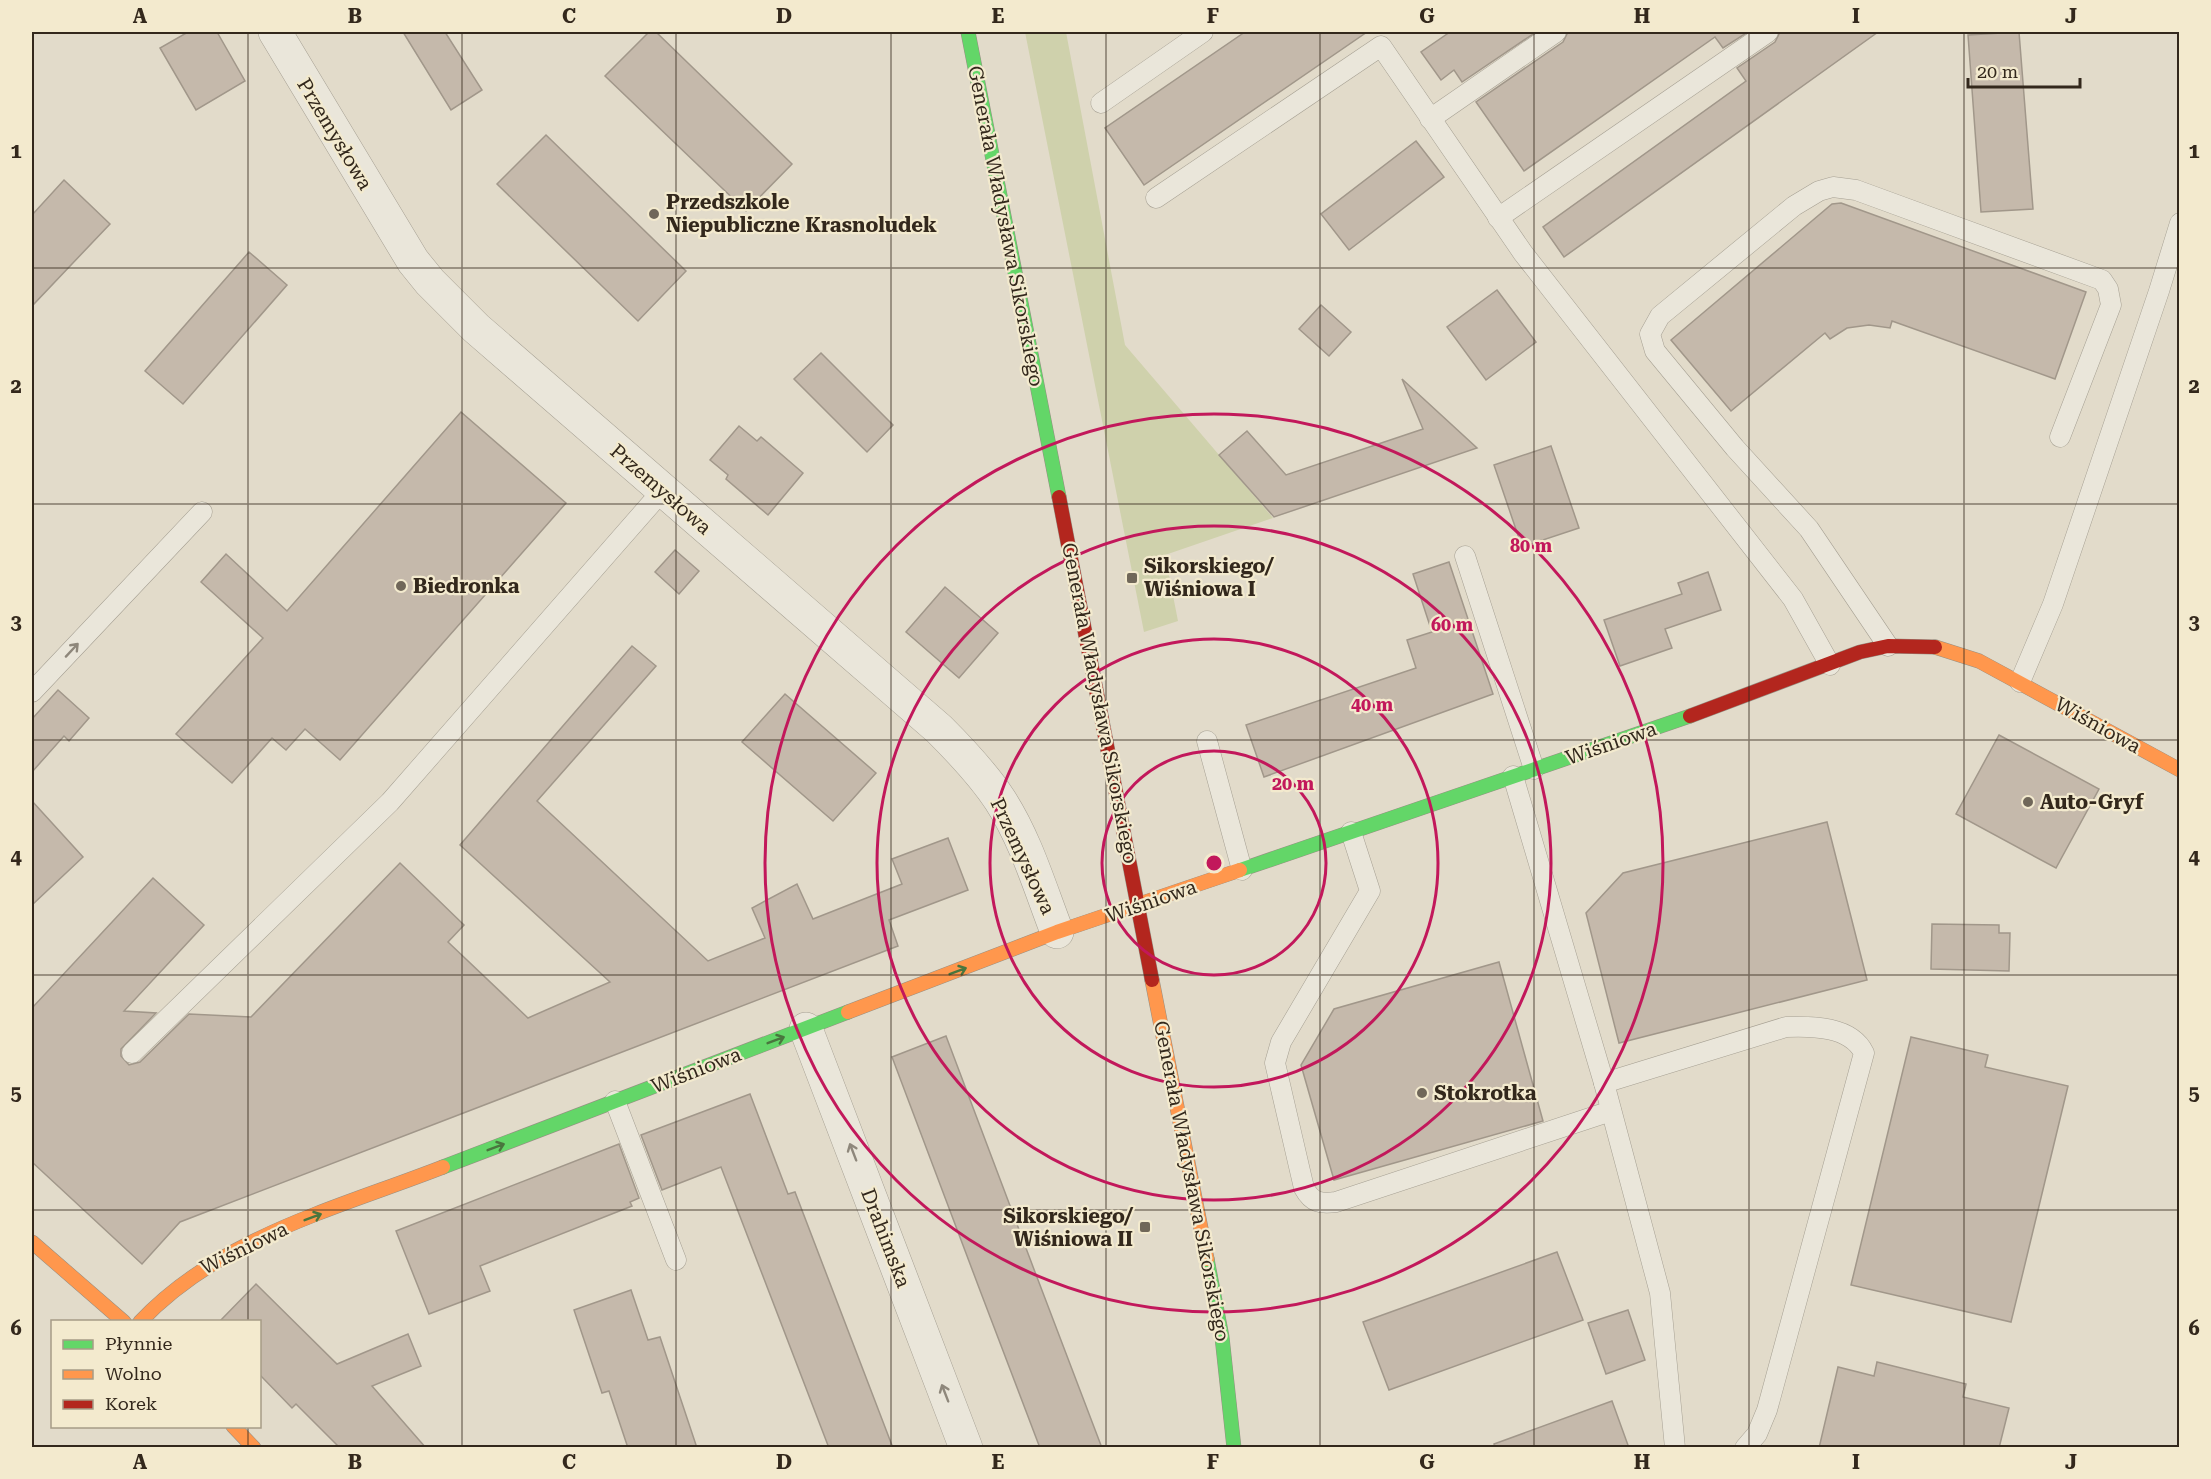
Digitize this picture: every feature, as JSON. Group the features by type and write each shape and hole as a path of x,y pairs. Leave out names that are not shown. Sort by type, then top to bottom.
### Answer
{"street":[{"name":"Przemysłowa","path":"275,32 395,235 430,282 476,328 930,722 963,754 1000,800 1012,822 1058,932"},
{"name":"Generała Władysława Sikorskiego","path":"968,32 1222,1337 1234,1448"},
{"name":"Wiśniowa","path":"142,1320 184,1279 239,1246 1058,932 1743,698 1860,652 1888,646 1942,648 1979,661 2180,770"},
{"name":"Drahimska","path":"806,1029 966,1448"},
{"path":"32,1242 122,1320"},
{"path":"235,1428 254,1448"}],"lane":[{"path":"1101,103 1203,32"},
{"path":"1430,119 1556,32"},
{"path":"1498,218 1768,32"},
{"path":"1156,198 1378,36 1430,119 1523,253 1793,599 1830,665"},
{"path":"1888,646 1809,530 1735,448 1655,351 1650,334 1660,316 1794,206 1819,190 1833,187 1856,190 2102,280 2108,289 2111,305 2060,437"},
{"path":"2020,682 2053,604 2180,223"},
{"path":"132,1053 390,802 663,490"},
{"path":"32,692 202,512"},
{"path":"1465,556 1534,769"},
{"path":"1207,741 1242,870"},
{"path":"1513,776 1604,1083 1660,1293 1675,1448"},
{"path":"1351,832 1370,891 1281,1042 1275,1063 1304,1188 1309,1197 1317,1203 1336,1202 1611,1111"},
{"path":"1604,1083 1786,1028 1811,1026 1851,1036 1859,1043 1864,1053 1767,1410 1757,1434 1745,1448"},
{"path":"615,1101 676,1260"}],"green space":[{"path":"1025,32 1066,32 1125,345 1273,518 1165,555 1178,621 1144,632"}],"building":[{"path":"188,32 217,32 245,81 196,110 160,48"},
{"path":"403,32 445,32 482,90 451,110"},
{"path":"649,32 656,32 792,164 746,211 605,76"},
{"path":"1245,32 1367,32 1144,185 1105,128"},
{"path":"1450,32 1536,32 1462,82 1454,70 1441,80 1421,52"},
{"path":"1568,32 1748,32 1723,48 1715,37 1524,171 1476,102 1563,42"},
{"path":"1780,32 1878,32 1564,257 1543,227 1746,81 1737,68 1775,42"},
{"path":"2019,32 2033,209 1981,212 1968,35"},
{"path":"546,135 686,271 638,321 497,184"},
{"path":"1416,141 1444,177 1349,250 1321,214"},
{"path":"64,180 110,224 32,306 32,215"},
{"path":"1841,203 2086,292 2055,379 1892,321 1890,328 1869,325 1847,328 1830,339 1825,333 1731,411 1671,340 1832,204"},
{"path":"249,252 287,285 183,404 145,371"},
{"path":"1497,290 1536,342 1486,380 1447,327"},
{"path":"1321,305 1351,332 1329,356 1299,329"},
{"path":"821,353 893,425 867,452 794,379"},
{"path":"1402,379 1477,448 1274,517 1219,455 1247,431 1286,475 1423,429"},
{"name":"Biedronka","path":"461,412 566,503 340,760 305,729 286,750 272,738 232,783 176,734 263,638 201,582 226,554 287,611"},
{"path":"739,426 757,441 761,437 803,473 768,515 726,479 728,475 710,460"},
{"path":"1551,446 1579,528 1522,547 1494,465"},
{"path":"675,550 699,571 679,594 655,572"},
{"path":"1449,562 1493,694 1264,777 1246,725 1416,668 1407,640 1432,632 1413,574"},
{"path":"1708,572 1721,610 1665,629 1672,648 1620,666 1604,620 1682,594 1678,583"},
{"path":"945,587 998,633 959,678 906,632"},
{"path":"632,646 656,666 537,801 708,961 765,938 752,908 797,884 813,919 902,884 892,859 948,838 968,890 889,920 898,946 180,1222 142,1264 32,1162 32,1008 153,878 204,925 124,1011 156,1013 121,1049 121,1056 129,1065 140,1062 189,1014 251,1017 400,863 464,925 448,942 528,1018 610,982 460,845"},
{"path":"58,690 89,718 69,741 64,736 32,772 32,719"},
{"path":"785,694 876,773 833,821 742,742"},
{"name":"Auto-Gryf","path":"1999,735 2099,789 2056,868 1956,814"},
{"path":"32,801 83,857 32,905"},
{"path":"1827,822 1867,980 1619,1043 1586,913 1623,873"},
{"path":"1932,924 1999,925 1999,933 2010,933 2009,971 1931,969"},
{"name":"Stokrotka","path":"1499,962 1543,1121 1334,1180 1301,1065 1334,1009"},
{"path":"946,1036 1102,1448 1040,1448 981,1293 892,1057"},
{"path":"1911,1037 1988,1055 1985,1067 2068,1086 2011,1322 1851,1285"},
{"path":"750,1094 788,1194 795,1192 893,1448 829,1448 721,1167 662,1190 641,1135"},
{"path":"619,1144 639,1198 630,1202 632,1206 480,1266 490,1291 429,1314 396,1231"},
{"path":"1557,1252 1583,1320 1389,1390 1363,1322"},
{"path":"256,1284 337,1364 408,1334 421,1366 372,1386 426,1448 340,1448 296,1404 292,1408 261,1376 261,1320 221,1320"},
{"path":"631,1290 648,1340 660,1337 697,1448 628,1448 609,1391 602,1393 574,1310"},
{"path":"1628,1310 1645,1360 1606,1374 1588,1323"},
{"path":"1877,1362 1966,1384 1963,1397 2009,1408 1999,1448 1819,1448 1838,1367 1874,1376"},
{"path":"1612,1401 1629,1448 1495,1448 1494,1444"}],"traffic: fast":[{"path":"968,32 1059,497"},
{"path":"1240,870 1690,716"},
{"path":"443,1167 848,1012"},
{"path":"1207,1259 1222,1337 1234,1448"}],"traffic: slow":[{"path":"1935,647 1979,661 2180,770"},
{"path":"848,1012 1057,932 1240,870"},
{"path":"1152,980 1207,1259"},
{"path":"142,1320 172,1293 206,1268 243,1246 322,1212 443,1167"},
{"path":"32,1242 122,1320"},
{"path":"235,1428 254,1448"}],"traffic: jam":[{"path":"1059,497 1152,980"},
{"path":"1690,716 1860,652 1888,646 1935,647"}],"place":[{"name":"Przedszkole Niepubliczne Krasnoludek","path":"654,214"},
{"name":"Sikorskiego/ Wiśniowa I","path":"1132,578"},
{"name":"Biedronka","path":"401,586"},
{"name":"Auto-Gryf","path":"2028,802"},
{"name":"Stokrotka","path":"1422,1093"},
{"name":"Sikorskiego/ Wiśniowa II","path":"1145,1227"}]}
